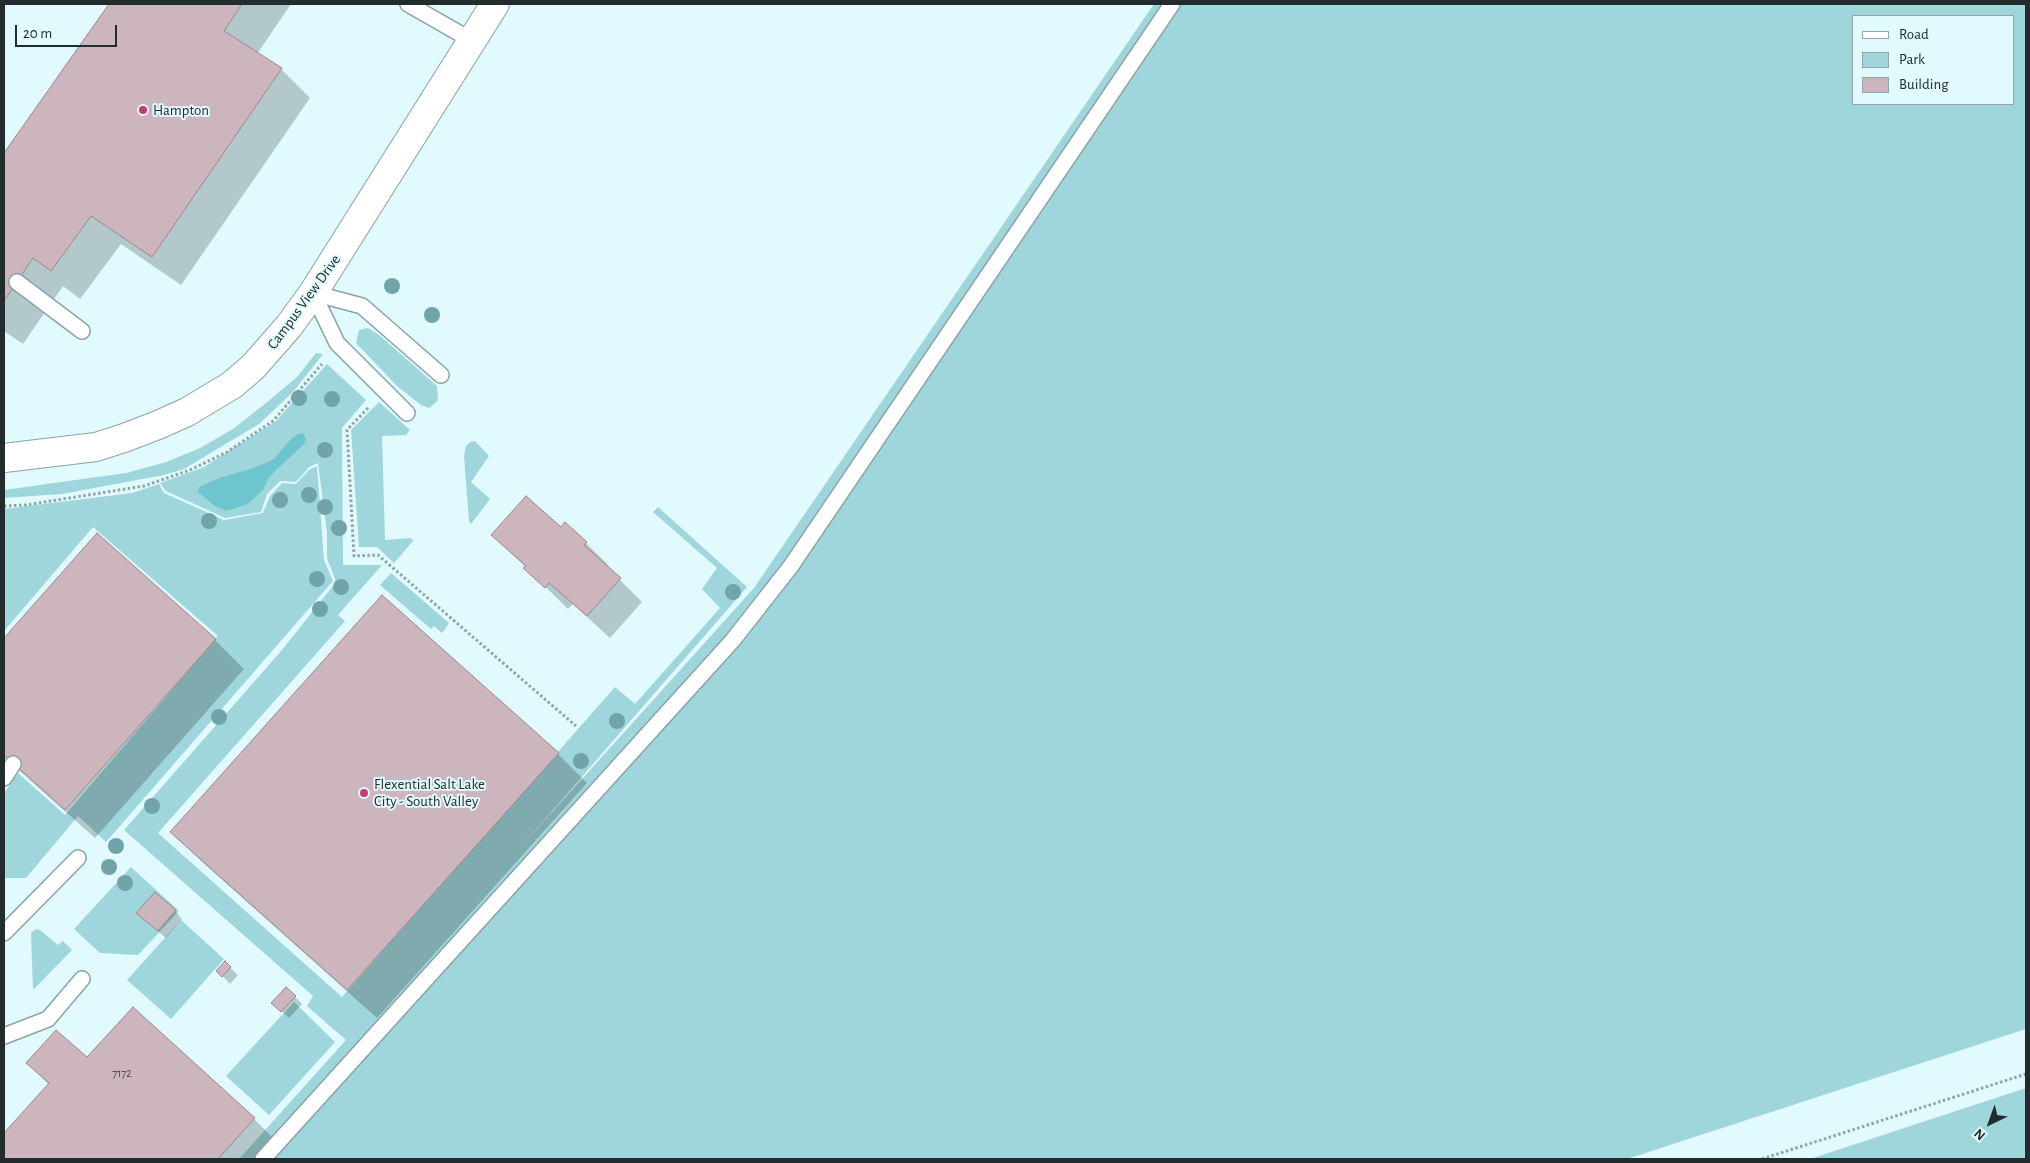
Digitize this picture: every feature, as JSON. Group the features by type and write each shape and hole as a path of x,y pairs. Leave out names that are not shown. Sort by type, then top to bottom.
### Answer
{"street":[{"name":"Campus View Drive","path":"4,458 96,447 158,425 187,412 232,385 253,367 280,338 312,293 494,4"}],"lane":[{"path":"408,4 471,40"},
{"path":"263,1159 733,640 790,566 1172,4"},
{"path":"16,282 82,330"},
{"path":"312,293 362,306 441,375"},
{"path":"312,293 337,343 407,413"},
{"path":"4,778 13,764"},
{"path":"4,933 78,858"},
{"path":"4,1036 48,1018 82,979"}],"path":[{"path":"4,506 26,505 144,486 190,470 227,452 273,420 328,356"},
{"path":"370,406 346,430 354,556 378,555 576,726"},
{"path":"1762,1159 2026,1074"}],"green space":[{"path":"1154,4 2026,4 2026,1029 1627,1159 239,1159 346,1040 307,1006 313,996 124,830 282,650 336,582 327,558 327,533 318,463 309,467 296,482 280,481 267,494 261,512 225,518 166,491 160,483 204,467 276,421 327,364 366,400 342,428 343,565 382,565 338,615 345,621 158,833 342,997 615,687 635,704 720,608 702,589 717,568 653,512 658,507 747,587 519,849 754,588"},
{"path":"368,328 379,335 437,386 438,400 433,405 429,408 421,405 397,386 356,343 359,330"},
{"path":"316,353 323,354 293,392 259,424 184,469 164,475 62,494 4,498 4,490 126,473 166,462 200,448 233,429 266,403 297,377"},
{"path":"379,402 410,430 406,435 382,436 385,540 411,538 413,541 394,563 377,547 359,547 351,430"},
{"path":"475,441 489,456 471,482 490,499 471,524 469,521 464,456 466,446 470,442"},
{"path":"317,466 324,560 333,581 106,842 78,816 26,878 4,878 4,793 18,773 65,815 218,636 93,527 4,631 4,509 132,493 159,484 164,493 224,520 263,513 270,496 282,483 296,484 309,470"},
{"path":"391,573 449,623 442,633 434,626 431,629 380,585"},
{"path":"131,867 179,911 138,955 100,953 74,929"},
{"path":"181,920 224,959 171,1019 127,980"},
{"path":"36,929 40,930 58,945 63,941 72,950 33,990 31,933"},
{"path":"294,1002 335,1042 269,1115 226,1076"},
{"path":"2026,1088 2026,1159 1810,1159"}],"shaded area":[{"path":"303,433 306,439 304,444 274,472 263,490 248,504 226,511 215,506 198,492 199,487 222,477 254,468 274,459 291,439"}],"building":[{"name":"Hampton","path":"109,4 242,4 224,31 282,68 152,257 91,216 51,271 33,258 4,301 4,153"},
{"path":"526,496 561,527 565,522 587,542 584,545 621,578 587,616 549,583 545,588 523,568 526,566 491,535"},
{"path":"97,533 216,639 65,810 4,755 4,638"},
{"name":"Flexential Salt Lake City - South Valley","path":"382,595 559,753 347,990 170,832"},
{"path":"155,892 176,910 158,931 136,913"},
{"path":"225,961 231,967 222,977 216,971"},
{"path":"286,987 296,996 281,1012 271,1003"},
{"path":"133,1007 255,1118 218,1159 4,1159 4,1133 49,1083 26,1063 56,1030 87,1057"}],"place":[{"name":"Hampton","path":"143,110"},
{"name":"Flexential Salt Lake City - South Valley","path":"364,793"}]}
